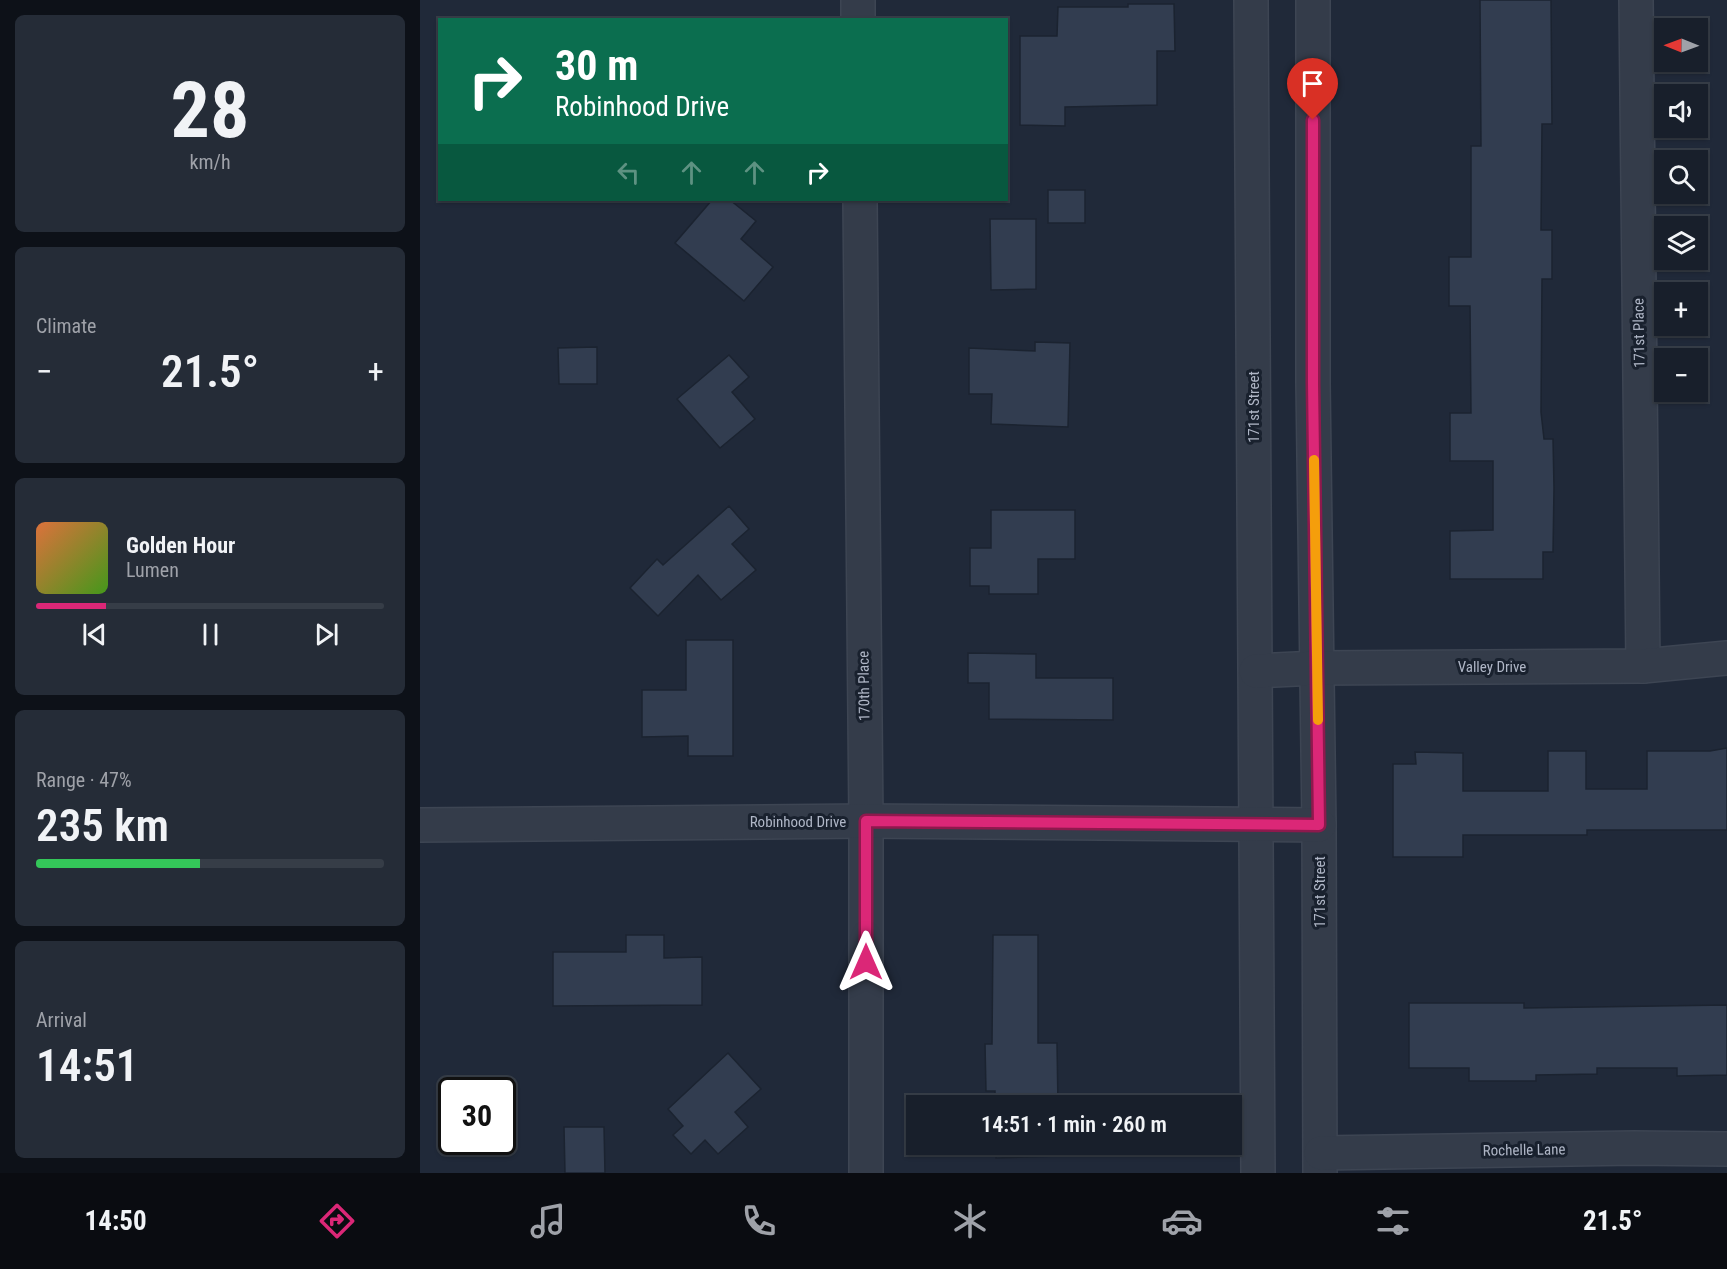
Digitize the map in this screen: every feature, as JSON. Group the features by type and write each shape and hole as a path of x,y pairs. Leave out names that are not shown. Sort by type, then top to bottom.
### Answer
{"street":[{"path":"858,0 858,18"},
{"name":"171st Street","path":"1251,0 1258,1173"},
{"name":"171st Street","path":"1313,0 1313,383 1321,1163"},
{"name":"171st Place","path":"1636,0 1643,666"},
{"name":"170th Place","path":"860,201 866,821 866,1173"},
{"name":"Valley Drive","path":"1256,671 1317,668 1643,666 1727,658"},
{"name":"Robinhood Drive","path":"420,825 866,821 1319,825"},
{"name":"Rochelle Lane","path":"1321,1163 1634,1161 1727,1149"}],"building":[{"path":"1480,0 1551,0 1552,124 1542,124 1541,230 1552,230 1552,279 1542,279 1541,412 1544,439 1553,439 1554,488 1553,552 1543,552 1543,579 1450,579 1450,531 1493,530 1493,461 1450,461 1450,413 1471,413 1470,306 1449,306 1449,257 1471,257 1471,146 1481,146"},
{"path":"1128,4 1174,4 1175,51 1157,51 1157,105 1065,107 1065,126 1020,125 1020,36 1057,36 1058,7 1128,7"},
{"path":"1048,190 1085,190 1085,223 1048,223"},
{"path":"711,201 731,201 756,221 741,239 773,267 744,301 675,243"},
{"path":"990,219 1036,219 1036,289 991,290"},
{"path":"1035,342 1070,343 1068,427 991,424 992,394 969,394 969,348 1035,351"},
{"path":"597,347 597,384 559,384 558,348"},
{"path":"729,355 749,377 732,392 755,419 720,448 677,399"},
{"path":"729,506 749,529 732,544 756,570 721,600 698,575 658,616 630,588 657,559 663,565"},
{"path":"991,510 1075,510 1075,559 1038,559 1038,594 989,594 989,586 970,586 970,548 991,548"},
{"path":"686,640 733,640 733,756 688,756 688,736 642,737 642,690 686,690"},
{"path":"968,653 1036,654 1036,678 1113,678 1113,720 989,719 989,683 968,683"},
{"path":"1727,748 1727,830 1587,830 1587,835 1463,835 1463,857 1393,857 1393,764 1416,764 1415,752 1463,753 1463,791 1548,791 1548,751 1586,751 1586,789 1647,789 1647,751 1710,751"},
{"path":"626,935 664,935 664,958 702,957 702,1005 553,1006 553,952 626,952"},
{"path":"993,935 1038,935 1038,1043 1057,1043 1058,1095 995,1095 995,1091 986,1091 985,1044 992,1044"},
{"path":"1409,1003 1524,1003 1524,1008 1727,1005 1727,1075 1677,1076 1677,1068 1597,1068 1597,1074 1536,1075 1536,1081 1469,1081 1469,1068 1409,1068"},
{"path":"728,1053 761,1089 735,1112 748,1127 718,1154 705,1140 691,1154 673,1135 683,1126 668,1109"},
{"path":"564,1127 604,1127 605,1173 565,1173"},
{"path":"996,1155 1058,1155 1058,1156 996,1158"}],"slow traffic":[{"path":"1314,460 1318,720"}],"route":[{"path":"866,962 866,821 1319,825 1313,383 1313,120"}]}
